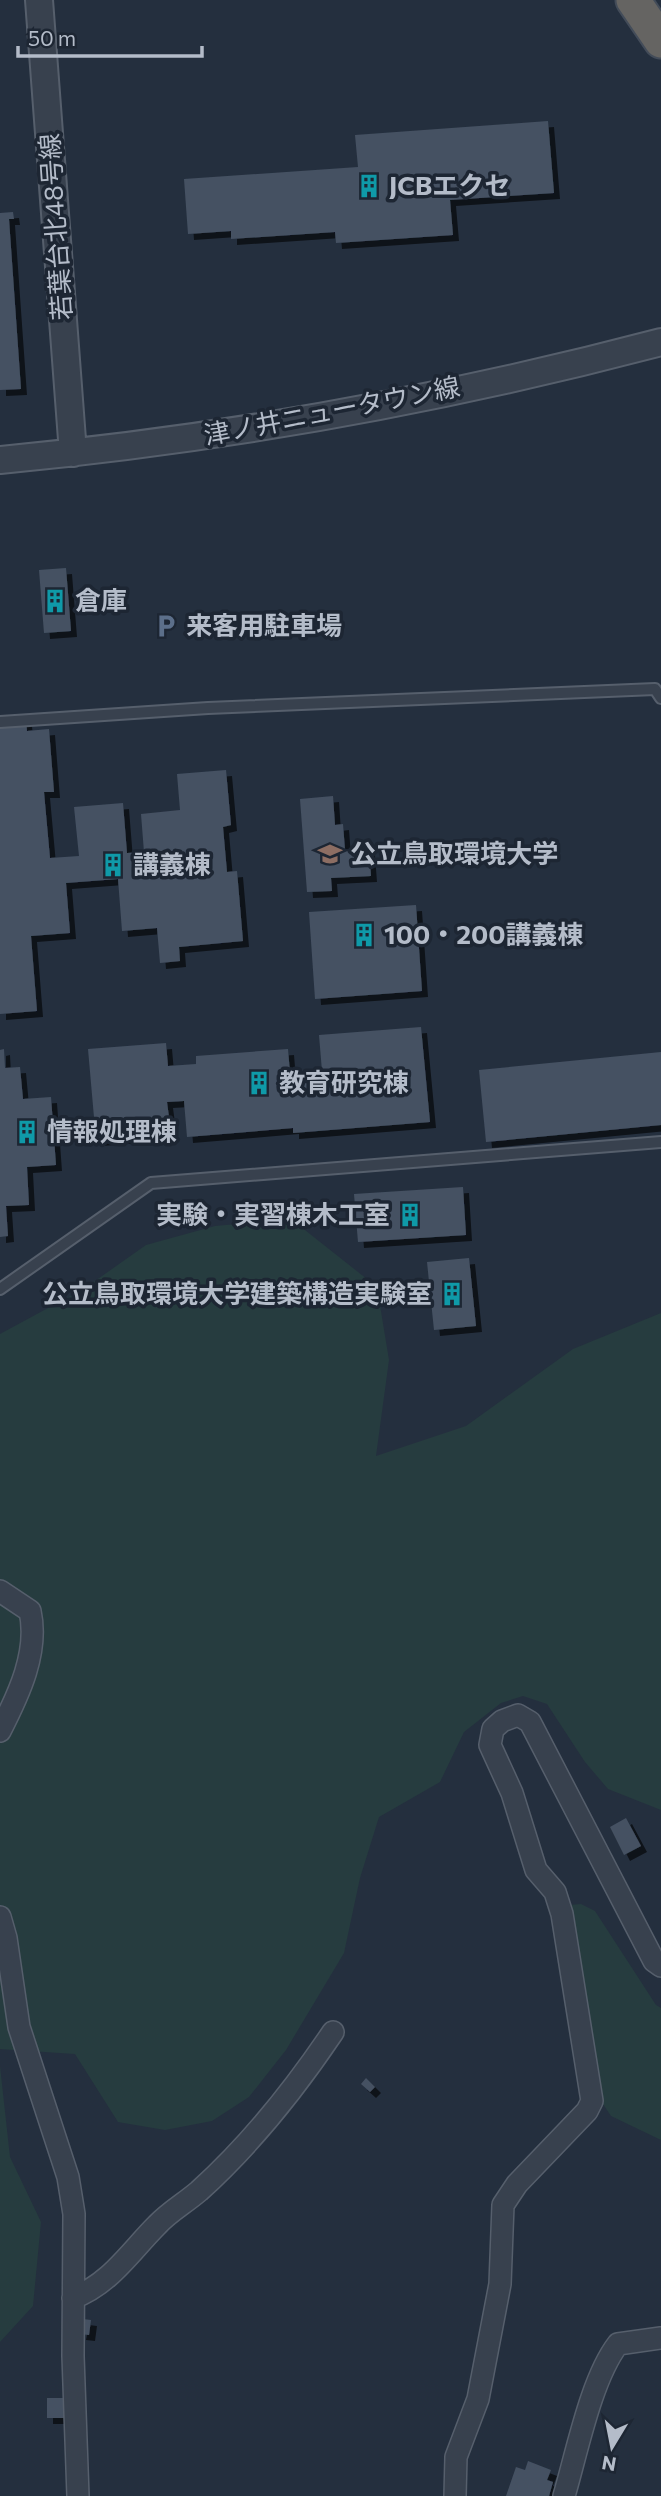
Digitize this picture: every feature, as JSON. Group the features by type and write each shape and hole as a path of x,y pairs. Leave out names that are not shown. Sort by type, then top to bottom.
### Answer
{"highway":[{"path":"633,0 661,42"}],"street":[{"name":"若葉台北48号線","path":"39,0 73,453"},
{"path":"620,0 661,42"},
{"name":"津ノ井ニュータウン線","path":"0,460 73,453 304,419 569,366 661,342"},
{"path":"0,1591 30,1611 34,1632 15,1702 0,1731"},
{"path":"455,2496 456,2458 478,2399 500,2284 503,2205 517,2184 587,2111 592,2101 562,1914 555,1892 536,1870 512,1793 490,1745 493,1729 502,1721 518,1716 530,1722 654,1961 661,1966"},
{"path":"0,1917 6,1938 19,2027 68,2177 74,2214 73,2298 78,2496"},
{"path":"73,2298 95,2290 158,2223 198,2192 262,2127 304,2076 333,2032"},
{"path":"564,2496 600,2377 611,2353 618,2344 661,2338"}],"lane":[{"path":"0,722 208,708 655,689 661,698"},
{"path":"0,1289 152,1183 661,1142"}],"green space":[{"path":"291,1219 377,1287 389,1360 376,1456 466,1426 573,1349 661,1313 661,1810 608,1789 585,1762 547,1704 523,1696 501,1703 464,1732 440,1782 379,1817 360,1878 344,1953 286,2050 249,2097 212,2121 165,2130 118,2122 75,2054 0,2049 0,1334 85,1288 146,1245 215,1226"},
{"path":"581,1904 595,1911 656,2005 661,2008 661,2140 611,2116 601,2101 569,1905"},
{"path":"0,2066 10,2157 41,2222 33,2306 0,2342"}],"building":[{"name":"JCBエクセ","path":"548,121 554,193 450,200 453,235 336,243 335,232 231,239 231,231 188,234 184,179 358,167 355,135"},
{"path":"13,212 14,219 9,219 21,389 0,390 0,213"},
{"name":"倉庫","path":"66,568 71,631 44,633 39,570"},
{"name":"講義棟","path":"26,720 27,731 49,729 54,792 44,792 50,858 79,856 74,807 123,803 127,853 144,852 141,814 180,810 177,774 226,770 231,825 223,827 227,872 237,871 243,941 179,947 180,961 160,963 157,928 122,931 118,879 66,883 70,933 31,936 37,1011 0,1014 0,723"},
{"path":"333,796 335,825 343,824 345,850 369,849 371,876 331,878 332,891 307,892 300,799"},
{"name":"100・200講義棟","path":"416,905 422,991 315,999 309,912"},
{"name":"教育研究棟","path":"421,1027 430,1122 293,1133 293,1128 187,1137 184,1101 167,1102 169,1117 160,1118 161,1135 96,1140 88,1049 166,1043 168,1066 196,1064 196,1056 288,1049 290,1073 322,1071 319,1035"},
{"name":"情報処理棟","path":"4,1049 5,1068 20,1067 23,1099 51,1097 56,1165 27,1167 29,1205 6,1206 8,1236 0,1237 0,1050"},
{"path":"661,1052 661,1125 486,1142 479,1070"},
{"name":"実験・実習棟木工室","path":"463,1187 466,1235 358,1242 354,1194"},
{"name":"公立鳥取環境大学建築構造実験室","path":"469,1258 476,1326 434,1330 427,1262"},
{"path":"626,1818 641,1846 624,1855 610,1827"},
{"path":"366,2078 375,2087 370,2092 361,2084"},
{"path":"83,2319 91,2320 89,2335 80,2334"},
{"path":"47,2398 67,2398 67,2418 47,2418"},
{"path":"528,2461 551,2470 547,2480 553,2482 549,2496 506,2496 516,2467 525,2470"}],"place":[{"name":"JCBエクセ","path":"369,186"},
{"name":"倉庫","path":"55,601"},
{"name":"来客用駐車場","path":"166,626"},
{"name":"公立鳥取環境大学","path":"330,854"},
{"name":"講義棟","path":"113,865"},
{"name":"100・200講義棟","path":"364,935"},
{"name":"教育研究棟","path":"259,1083"},
{"name":"情報処理棟","path":"27,1132"},
{"name":"実験・実習棟木工室","path":"410,1215"},
{"name":"公立鳥取環境大学建築構造実験室","path":"452,1294"}]}
